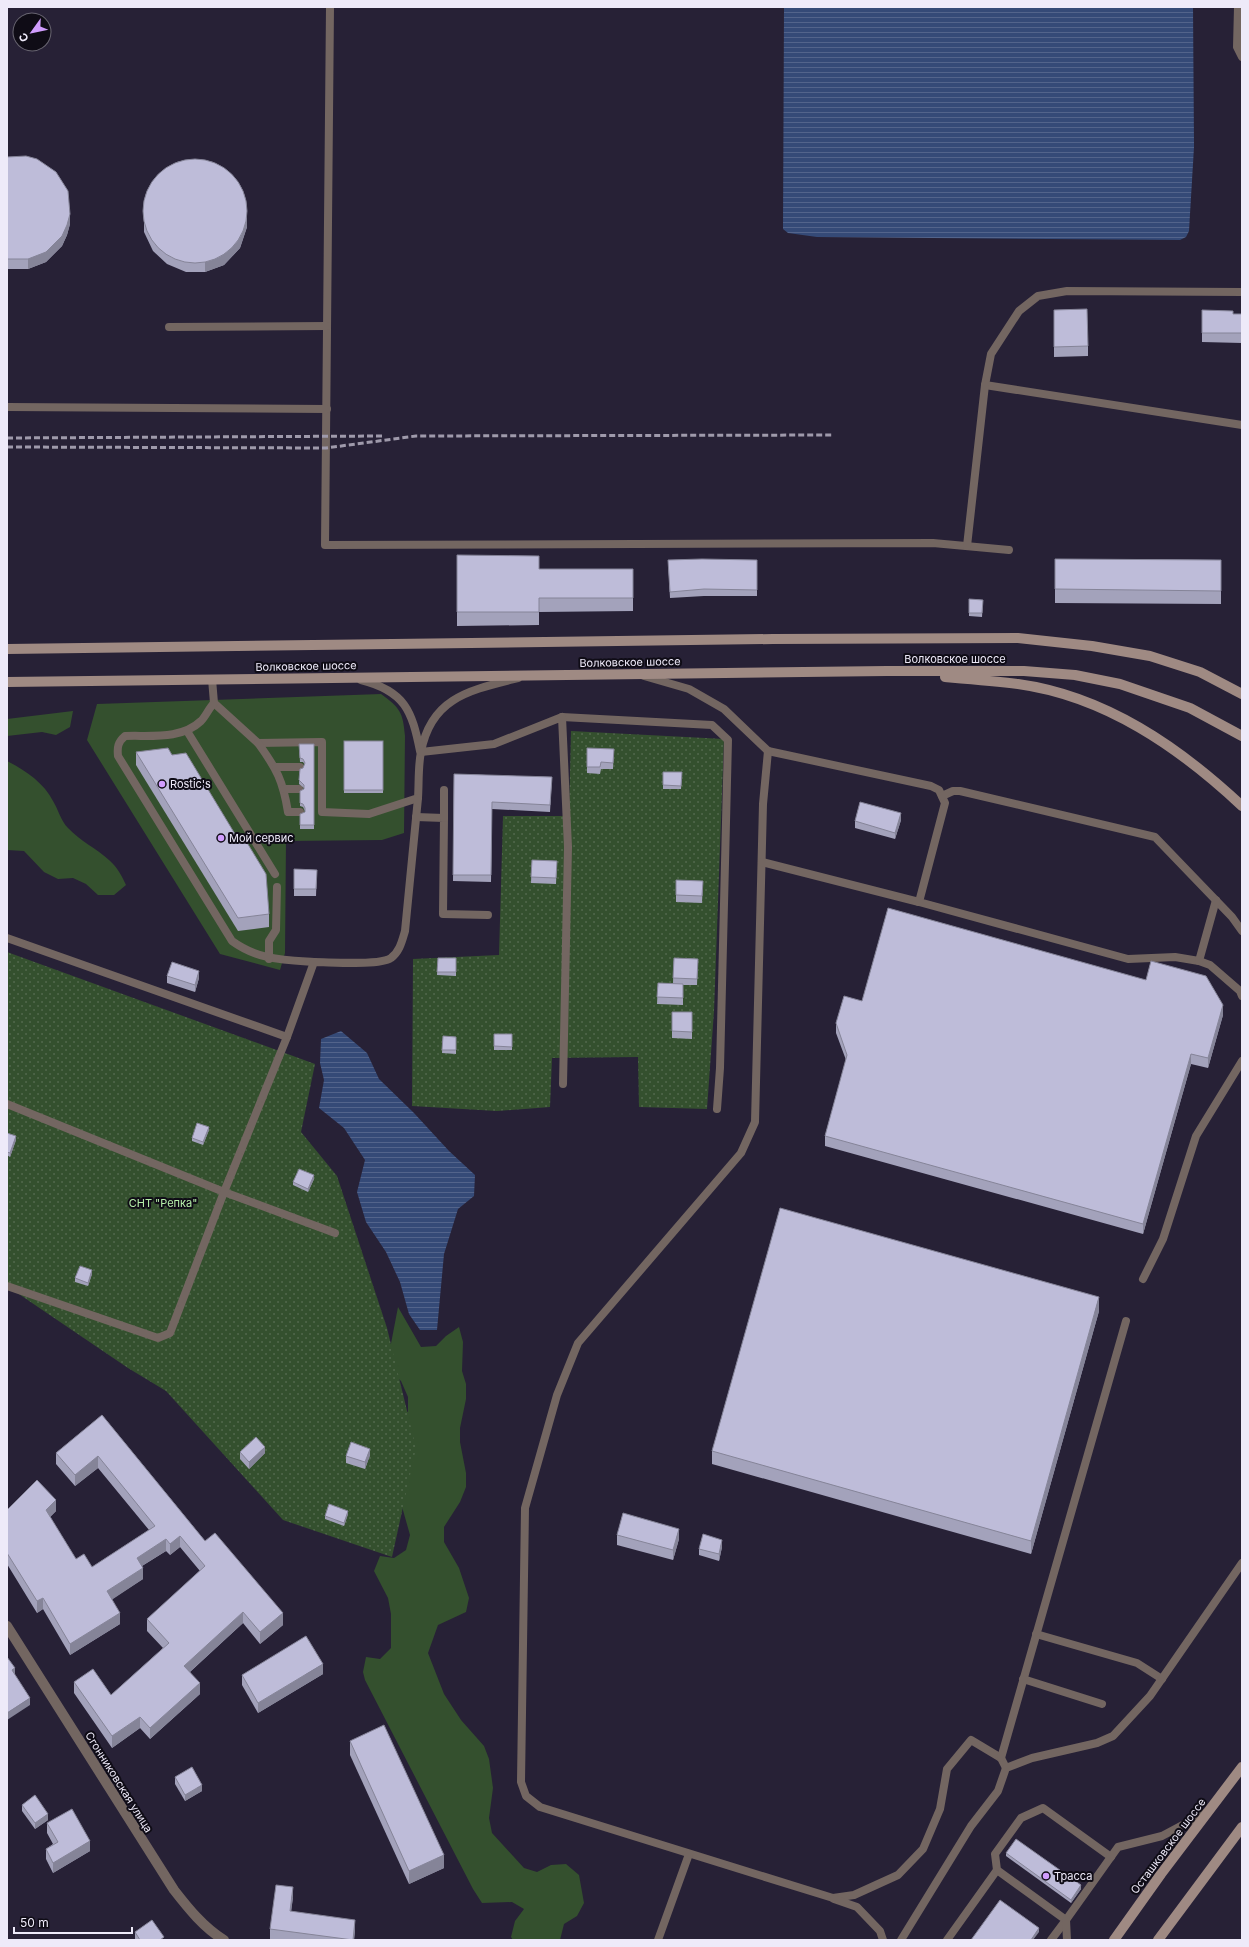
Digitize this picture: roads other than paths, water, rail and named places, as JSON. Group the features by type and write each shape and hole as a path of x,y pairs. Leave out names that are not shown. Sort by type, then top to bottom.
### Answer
{"main road":[{"name":"Волковское шоссе","path":"7,649 773,639 1018,638 1092,646 1150,656 1200,672 1242,694"},
{"name":"Волковское шоссе","path":"7,682 887,671 1024,671 1075,675 1120,684 1190,708 1242,736"},
{"path":"887,671 1019,684 1071,697 1110,711 1142,728 1185,758 1242,806"},
{"name":"Осташковское шоссе","path":"1114,1940 1161,1874 1242,1767"},
{"path":"1158,1940 1242,1827"}],"street":[{"name":"Сгонниковская улица","path":"7,1626 174,1890 192,1912 216,1935 224,1940"}],"lane":[{"path":"330,7 325,545 933,543 1009,550"},
{"path":"1238,7 1237,47 1242,57"},
{"path":"967,546 985,385 991,354 1019,311 1038,296 1067,291 1242,292"},
{"path":"169,326 327,326"},
{"path":"985,385 1242,425"},
{"path":"7,407 326,409"},
{"path":"638,674 689,689 724,709 768,751 930,786 939,790 945,803 919,902"},
{"path":"420,752 426,733 434,716 454,698 477,688 528,675"},
{"path":"212,679 214,703 201,720 187,731 171,735 125,736 120,740 117,747 118,756 232,941 243,949 269,959 314,962 375,963 391,958 401,947 405,931 418,798 420,752 415,729 401,700 390,691 374,683 350,678"},
{"path":"214,703 258,744 276,768 284,789 288,812 300,812"},
{"path":"420,752 494,744 562,717 712,725 728,740 718,1109"},
{"path":"562,717 568,847 563,1084"},
{"path":"187,731 275,874"},
{"path":"258,744 322,742 318,767 318,812 369,814 418,798"},
{"path":"768,751 763,804 755,1122 741,1153 578,1342 557,1395 525,1508 521,1782 526,1796 540,1807 833,1898 857,1907 880,1931 883,1940"},
{"path":"276,768 300,767"},
{"path":"284,789 300,788"},
{"path":"444,790 443,914 488,915"},
{"path":"942,796 953,791 960,791 1155,837 1232,917 1242,931"},
{"path":"416,817 444,818"},
{"path":"762,862 919,902 1128,959 1175,957 1200,961 1210,965 1240,992 1242,996"},
{"path":"269,959 269,941 276,930 277,887"},
{"path":"1200,961 1216,900"},
{"path":"7,938 288,1037"},
{"path":"7,1286 158,1338 170,1333 224,1192 288,1037 314,962"},
{"path":"1143,1279 1163,1240 1196,1136 1242,1060"},
{"path":"7,1104 224,1192 335,1233"},
{"path":"1001,1758 1126,1321"},
{"path":"1006,1768 1032,1758 1097,1743 1113,1736 1150,1696 1242,1563"},
{"path":"1036,1634 1137,1663 1162,1679"},
{"path":"1023,1680 1102,1704"},
{"path":"833,1898 854,1895 898,1875 923,1848 940,1809 947,1769 971,1740 1001,1758 1006,1768 998,1791 971,1826 901,1940"},
{"path":"947,1940 997,1870 996,1854 1021,1818 1043,1808 1111,1857"},
{"path":"1051,1940 1118,1847 1162,1836 1209,1811"},
{"path":"658,1940 689,1854"},
{"path":"997,1870 1066,1920"},
{"path":"1066,1920 1067,1940"}],"water":[{"path":"784,7 1193,7 1194,147 1189,231 1186,237 1180,240 817,237 788,233 783,229"},
{"path":"341,1031 367,1053 379,1079 414,1113 449,1151 475,1175 474,1196 458,1209 444,1254 437,1330 420,1330 409,1314 400,1282 386,1252 366,1222 357,1192 365,1160 344,1128 319,1108 324,1080 320,1063 321,1039"}],"railway":[{"path":"7,447 326,448 416,436 833,435"},
{"path":"7,438 382,436"}],"place":[{"name":"Rostic's","path":"162,784"},
{"name":"Мой сервис","path":"221,838"},
{"name":"Трасса","path":"1046,1876"}],"park label":[{"name":"СНТ \"Репка\"","path":"163,1203"}]}
